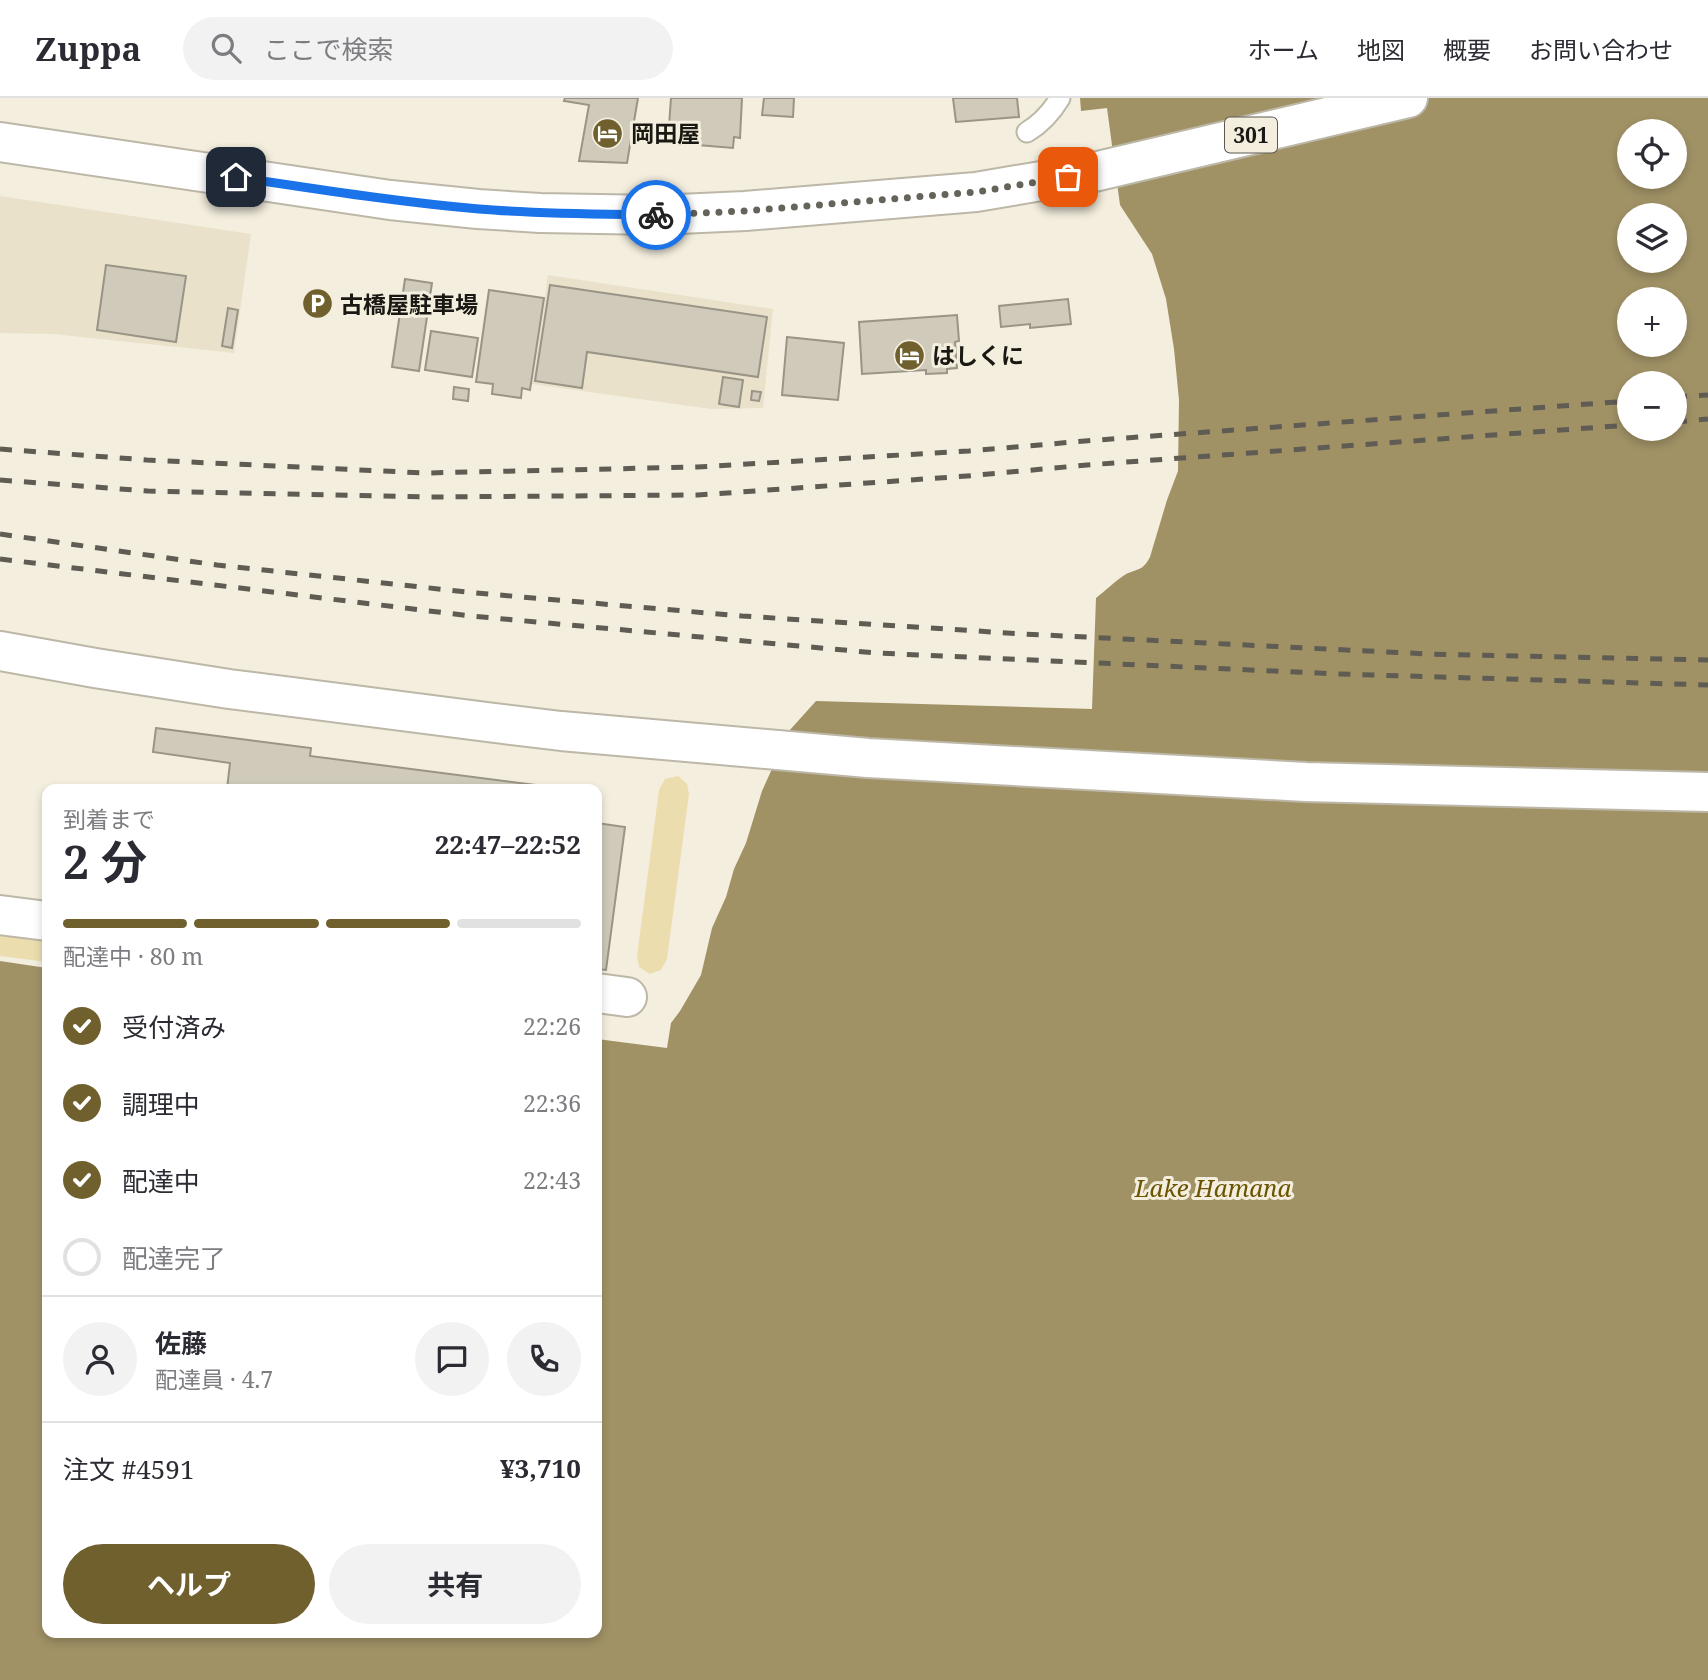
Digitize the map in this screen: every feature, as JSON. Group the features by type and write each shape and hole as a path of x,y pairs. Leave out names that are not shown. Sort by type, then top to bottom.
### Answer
{"main road":[{"name":"301","path":"0,142 390,200 540,213 657,215 745,211 976,192 1094,172 1408,98"},
{"path":"0,651 229,689 561,731 868,758 1306,782 1708,792"},
{"path":"0,915 42,921"}],"lane":[{"path":"1027,132 1041,123 1060,98"}],"shaded area":[{"path":"0,196 251,234 234,353 53,334 0,333"},
{"path":"548,275 773,309 763,408 711,409 532,384"},
{"path":"678,776 687,784 689,794 667,959 661,970 650,974 639,967 637,956 659,790 665,779"},
{"path":"0,929 42,934 42,961 0,956"}],"water":[{"name":"Lake Hamana","path":"1080,98 1708,98 1708,1680 0,1680 0,961 42,967 42,1638 602,1638 602,1040 667,1048 671,1023 701,975 712,928 746,843 762,791 789,731 816,701 1092,709 1096,598 1123,576 1141,568 1147,562 1178,471 1179,400 1166,299 1152,254 1120,205 1107,108 1081,111"}],"building":[{"name":"岡田屋","path":"565,98 638,98 627,163 579,161 589,105 564,101"},
{"path":"671,98 742,98 740,138 734,137 733,148 674,143 675,127 669,126"},
{"path":"764,98 794,98 793,117 762,115"},
{"path":"953,98 1017,98 1019,117 956,122"},
{"path":"106,265 186,276 176,342 97,330"},
{"path":"405,279 432,283 419,371 392,367"},
{"path":"550,285 767,317 758,377 587,352 582,388 535,381"},
{"path":"489,290 544,298 530,390 522,388 521,398 492,394 493,384 476,382"},
{"path":"1068,299 1071,324 1030,328 1030,324 1001,327 999,306"},
{"path":"228,308 238,310 232,348 222,346"},
{"name":"はしくに","path":"957,315 957,368 947,369 947,373 926,374 926,370 862,374 859,322"},
{"path":"431,331 478,338 472,377 425,370"},
{"path":"787,337 844,343 838,400 782,395"},
{"path":"723,377 743,380 739,407 719,404"},
{"path":"454,387 469,389 468,401 453,399"},
{"path":"752,391 761,392 759,401 751,400"},
{"path":"156,728 311,748 310,756 528,784 228,784 230,763 153,752"},
{"path":"602,824 625,827 606,970 602,970"}],"railway":[{"path":"1687,396 1708,395"},
{"path":"0,449 147,460 426,473 697,467 969,451 1617,402"},
{"path":"1687,421 1708,419"},
{"path":"0,480 148,491 428,497 698,495 1617,426"},
{"path":"0,534 217,565 476,593 742,616 1024,634 1428,654 1708,660"},
{"path":"0,559 471,616 876,653 1340,674 1708,685"}],"way so far":[{"path":"656,215 745,211 976,192 1068,177"}],"place":[{"name":"岡田屋","path":"608,133"},
{"name":"古橋屋駐車場","path":"317,304"},
{"name":"はしくに","path":"909,355"}],"route":[{"path":"236,177 390,200 478,209 656,215"}]}
